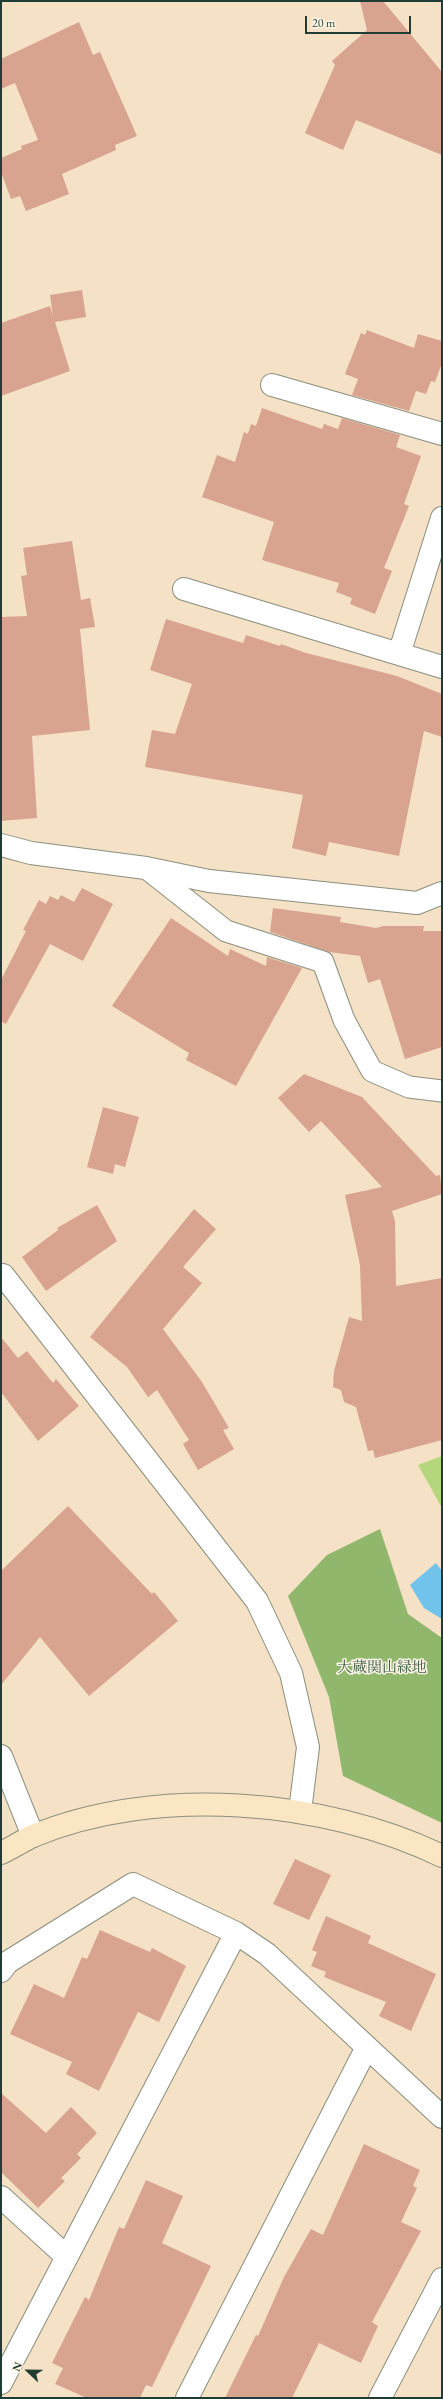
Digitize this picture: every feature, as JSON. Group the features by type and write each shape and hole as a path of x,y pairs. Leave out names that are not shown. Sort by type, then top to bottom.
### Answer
{"street":[{"path":"272,385 442,434"},
{"path":"399,654 442,518"},
{"path":"184,589 442,667"},
{"path":"1,845 31,853 146,868 209,881 417,903 442,893"},
{"path":"1,1278 3,1275 257,1601 291,1673 308,1747 300,1811"},
{"path":"1,1756 33,1836"},
{"path":"1,1853 33,1836 94,1817 168,1805 261,1807 300,1811 374,1829 442,1856"},
{"path":"1,1970 8,1962 133,1884 236,1933 267,1954 442,2117"},
{"path":"1,2383 236,1933"},
{"path":"187,2398 367,2047"},
{"path":"1,2197 67,2257"},
{"path":"380,2398 442,2279"}],"lane":[{"path":"146,868 226,931 323,962 344,1020 372,1071 409,1087 442,1091"}],"green space":[{"path":"442,1456 442,1508 418,1465"},
{"name":"大蔵関山緑地","path":"380,1529 408,1614 442,1638 442,1823 343,1776 329,1697 288,1596 327,1555"}],"water":[{"path":"436,1563 442,1571 442,1619 424,1608 410,1585"}],"building":[{"path":"360,1 383,1 442,72 442,155 356,120 343,150 305,133 335,65 332,61 367,30"},
{"path":"79,22 93,55 100,52 137,136 115,145 116,150 62,174 69,194 26,211 20,196 11,199 1,172 1,158 22,149 21,146 38,140 15,83 1,89 1,59"},
{"path":"82,290 86,317 55,322 70,371 1,396 1,323 50,306 53,316 50,295"},
{"path":"367,330 414,348 418,334 442,341 442,363 435,382 431,381 426,394 416,391 409,411 352,395 358,379 345,374 361,333 365,335"},
{"path":"262,408 322,429 324,424 338,429 342,418 400,435 396,447 421,456 404,504 409,506 384,568 392,571 375,614 350,604 352,598 336,592 339,583 262,560 274,522 202,497 217,455 235,462 244,432 248,434 251,424 256,426"},
{"path":"72,541 81,600 90,598 95,627 80,629 90,730 32,736 37,818 1,821 1,617 27,616 21,576 27,575 23,548"},
{"path":"166,619 243,643 246,635 280,646 281,644 306,653 397,676 442,694 442,737 424,731 399,856 329,842 326,856 292,848 303,795 145,767 152,730 175,734 192,684 150,670"},
{"path":"82,888 113,904 83,961 50,944 6,1024 1,1021 1,980 26,931 23,930 39,900 46,904 50,896 58,900 61,895 74,902"},
{"path":"273,908 341,917 340,922 376,928 383,926 424,926 423,931 441,931 442,1047 405,1059 380,979 368,983 360,956 329,952 270,932"},
{"path":"171,918 228,956 230,949 266,966 267,957 302,968 236,1086 186,1060 189,1053 112,1006"},
{"path":"304,1074 362,1097 436,1176 440,1175 442,1194 392,1211 395,1221 396,1286 442,1278 442,1440 375,1458 373,1450 368,1451 356,1407 344,1402 341,1390 333,1387 334,1371 349,1317 362,1321 360,1265 345,1195 382,1187 321,1121 309,1132 278,1098"},
{"path":"103,1107 139,1117 125,1167 115,1164 113,1174 87,1167"},
{"path":"97,1205 117,1241 46,1291 22,1257 58,1230 57,1228"},
{"path":"194,1209 216,1229 183,1267 202,1283 163,1329 202,1382 229,1428 223,1430 234,1449 198,1470 183,1444 189,1440 157,1390 148,1397 127,1367 90,1337"},
{"path":"1,1337 18,1358 27,1351 53,1383 56,1379 79,1406 38,1441 1,1392"},
{"path":"68,1506 152,1594 154,1592 178,1621 89,1696 40,1637 1,1685 1,1571"},
{"path":"295,1859 331,1875 309,1920 273,1904"},
{"path":"326,1916 371,1936 368,1943 436,1974 411,2031 379,2016 386,2002 324,1977 326,1972 311,1966 317,1952 312,1950"},
{"path":"100,1930 150,1952 152,1948 186,1966 159,2022 138,2012 99,2091 66,2074 72,2062 10,2034 34,1984 64,1998 82,1957 87,1959"},
{"path":"1,2093 46,2133 71,2107 97,2133 77,2154 81,2158 61,2178 65,2181 38,2208 1,2172"},
{"path":"364,2144 420,2170 413,2186 417,2188 401,2222 421,2231 372,2322 378,2326 361,2363 319,2343 292,2398 225,2398 256,2335 258,2336 284,2277 311,2229 323,2235"},
{"path":"146,2180 183,2196 162,2243 211,2266 152,2387 146,2385 140,2398 87,2398 55,2384 63,2368 52,2363 85,2297 89,2300 119,2227 124,2229"}]}
